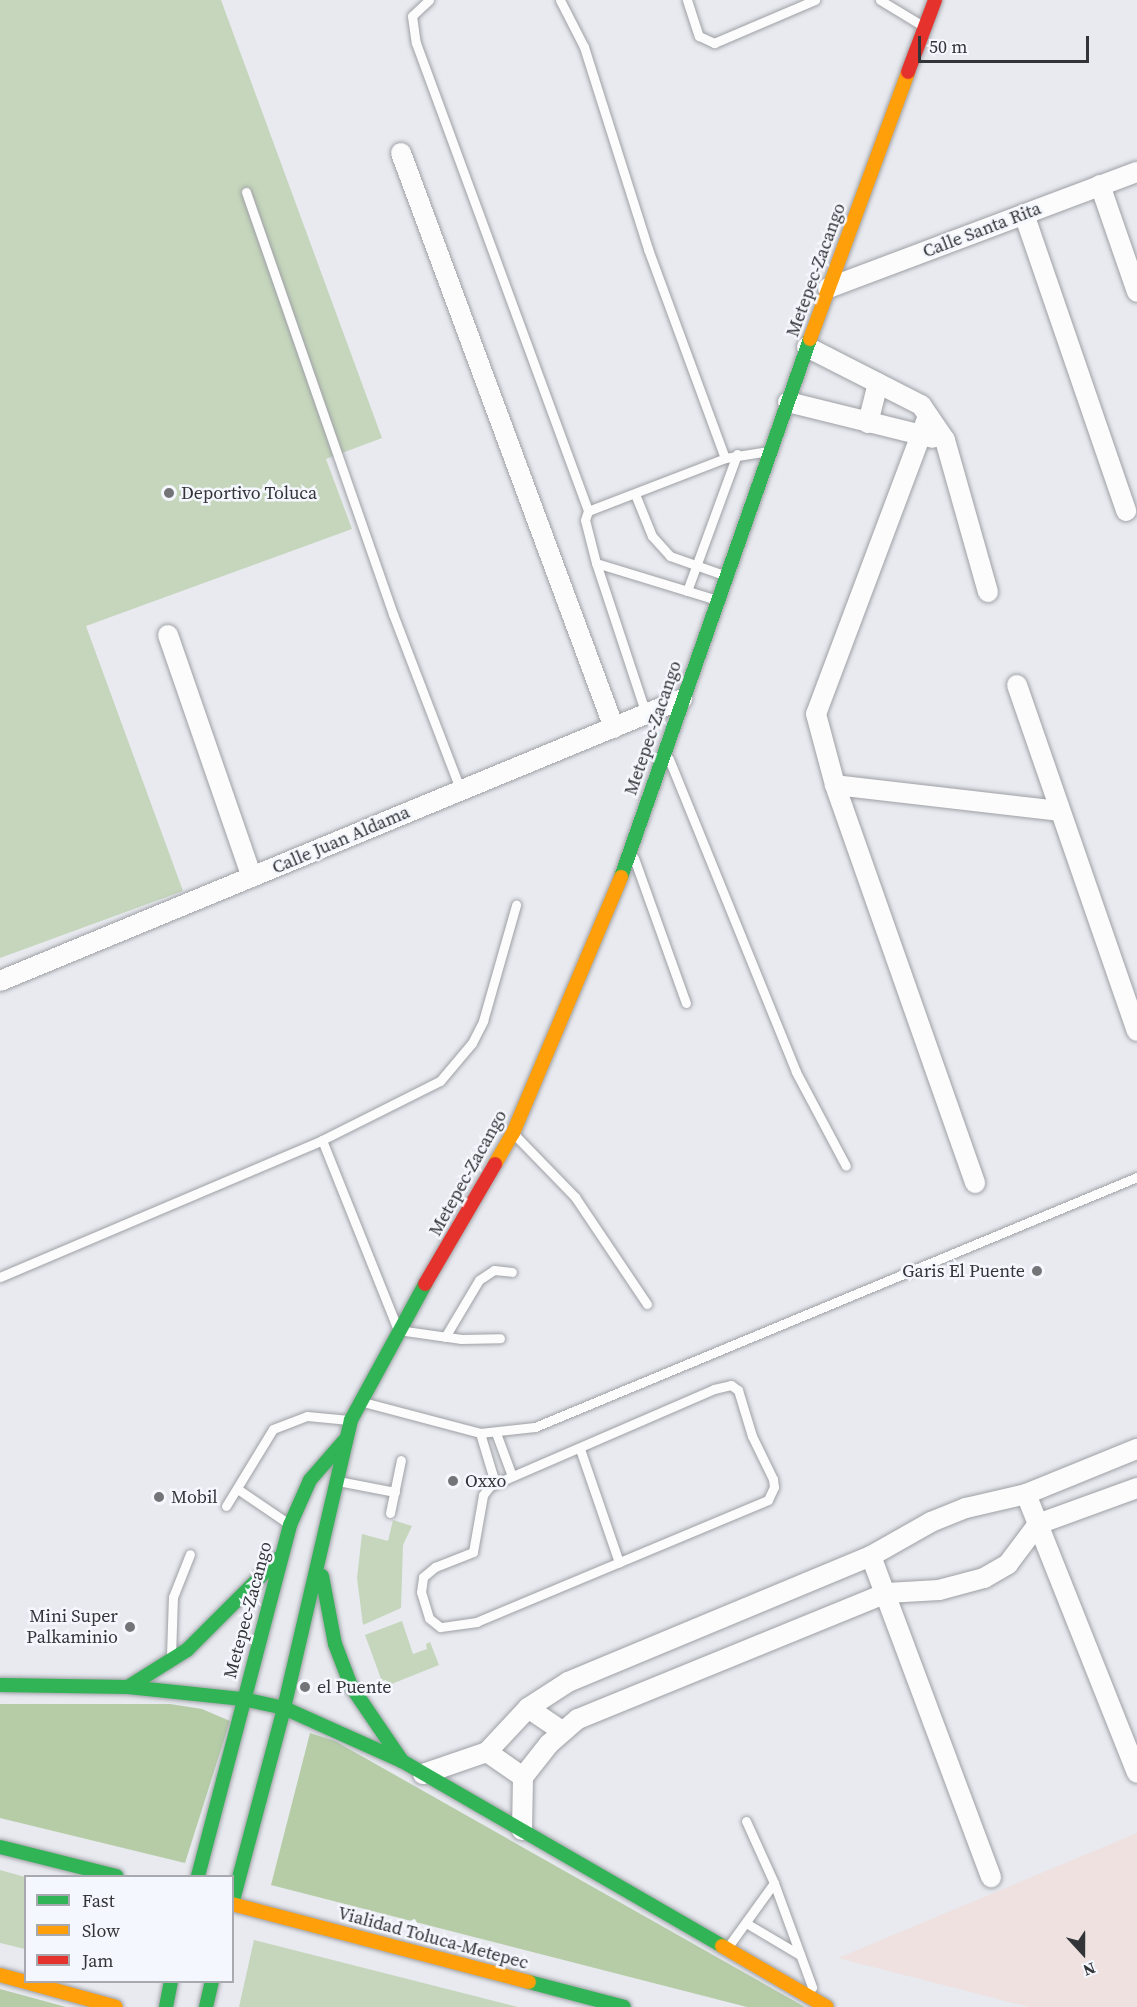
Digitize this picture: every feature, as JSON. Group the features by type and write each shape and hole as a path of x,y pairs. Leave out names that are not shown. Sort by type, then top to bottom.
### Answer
{"main road":[{"name":"Metepec-Zacango","path":"234,1896 284,1708 351,1420 398,1330 513,1133 608,913 828,288 935,0"},
{"name":"Metepec-Zacango","path":"198,1875 290,1525 310,1480 345,1440"},
{"path":"128,1687 172,1663 280,1557"},
{"path":"320,1558 327,1612 351,1686 402,1761"},
{"path":"0,1686 128,1687 243,1698 284,1708 402,1761 822,2004"},
{"path":"0,1847 111,1875"},
{"name":"Vialidad Toluca-Metepec","path":"234,1905 624,2007"},
{"path":"0,1975 24,1982"},
{"path":"28,1983 116,2007"},
{"path":"166,2007 171,1983"},
{"path":"206,2007 212,1983"}],"street":[{"path":"401,153 614,728"},
{"name":"Calle Santa Rita","path":"828,288 1137,172"},
{"path":"1100,185 1137,291"},
{"path":"1024,214 1126,511"},
{"path":"807,347 921,405 945,440 988,592"},
{"path":"868,423 878,383"},
{"path":"788,402 945,440"},
{"path":"928,416 818,703 817,726 975,1183"},
{"path":"168,634 252,877"},
{"path":"1017,685 1137,1031"},
{"name":"Calle Juan Aldama","path":"0,981 682,699"},
{"path":"836,785 1059,811"},
{"path":"423,1774 487,1752 528,1708 568,1682 871,1556 931,1522 966,1508 1026,1494 1137,1449"},
{"path":"522,1830 522,1776 562,1731 591,1712 887,1593 939,1590 984,1578 1008,1564 1038,1524 1137,1488"},
{"path":"1026,1494 1137,1773"},
{"path":"871,1556 887,1593 991,1877"},
{"path":"528,1708 562,1731"},
{"path":"487,1752 522,1776"}],"lane":[{"path":"429,0 412,16 416,43 588,511 585,520 596,563 646,714"},
{"path":"560,0 584,47 648,249 725,458"},
{"path":"687,0 699,36 714,42 815,0"},
{"path":"879,0 925,27"},
{"path":"246,192 393,614 461,790"},
{"path":"588,511 736,454 771,451"},
{"path":"687,591 736,454"},
{"path":"635,494 644,521 658,545 670,556 726,576"},
{"path":"596,563 717,600"},
{"path":"665,749 796,1072 846,1166"},
{"path":"630,847 686,1003"},
{"path":"0,1277 322,1140 428,1089 453,1068 483,1021 516,906"},
{"path":"513,1133 581,1204 647,1304"},
{"path":"322,1140 398,1330 445,1337 500,1338"},
{"path":"361,1401 480,1433 496,1433 553,1419 1137,1177"},
{"path":"445,1337 479,1280 494,1270 512,1272"},
{"path":"731,1385 738,1390 752,1436 773,1479 772,1493 768,1500 477,1622 456,1627 435,1625 429,1618 421,1592 423,1577 435,1567 473,1552 483,1496 495,1483 580,1449 714,1389 731,1385"},
{"path":"226,1506 239,1490 273,1429 307,1416 351,1420"},
{"path":"480,1433 495,1483"},
{"path":"496,1433 512,1476"},
{"path":"580,1449 620,1562"},
{"path":"390,1513 401,1460"},
{"path":"336,1481 394,1492"},
{"path":"239,1490 290,1525"},
{"path":"172,1663 173,1597 190,1554"},
{"path":"746,1821 774,1883 800,1955 822,2004"},
{"path":"727,1948 774,1883"},
{"path":"746,1923 800,1955"}],"shaded area":[{"path":"1137,1833 1137,2007 1029,2007 838,1958"}],"green space":[{"name":"Deportivo Toluca","path":"0,0 221,0 382,438 326,459 352,529 86,626 183,891 0,958"},
{"path":"393,1520 412,1526 403,1545 401,1608 363,1625 357,1578 362,1534 388,1541"},
{"path":"402,1621 413,1654 427,1649 426,1644 430,1642 439,1665 384,1687 365,1635"},
{"path":"0,1704 170,1704 202,1709 230,1721 185,1863 0,1818"},
{"path":"310,1733 335,1741 805,2007 747,2007 271,1885"},
{"path":"0,1870 24,1877 24,1949 0,1943"},
{"path":"254,1940 518,2007 239,2007"},
{"path":"0,1989 66,2007 0,2007"}],"traffic: fast":[{"path":"621,877 810,339"},
{"path":"234,1896 284,1708 351,1420 425,1284"},
{"path":"198,1875 290,1525 310,1480 344,1441"},
{"path":"128,1687 187,1650 279,1558"},
{"path":"322,1576 335,1644 351,1686 402,1761"},
{"path":"0,1685 128,1687 243,1699 284,1708 402,1761 722,1946"},
{"path":"0,1847 112,1875"},
{"path":"529,1982 624,2007"},
{"path":"166,2007 171,1983"},
{"path":"206,2007 212,1983"}],"traffic: slow":[{"path":"810,339 908,72"},
{"path":"495,1164 513,1133 621,877"},
{"path":"234,1905 529,1982"},
{"path":"722,1946 827,2007"},
{"path":"0,1975 24,1982"},
{"path":"29,1983 116,2007"}],"traffic: jam":[{"path":"908,72 935,0"},
{"path":"425,1284 495,1164"}],"place":[{"name":"Deportivo Toluca","path":"169,493"},
{"name":"Garis El Puente","path":"1037,1271"},
{"name":"Oxxo","path":"453,1481"},
{"name":"Mobil","path":"159,1497"},
{"name":"Mini Super Palkaminio","path":"130,1627"},
{"name":"el Puente","path":"305,1687"}]}
